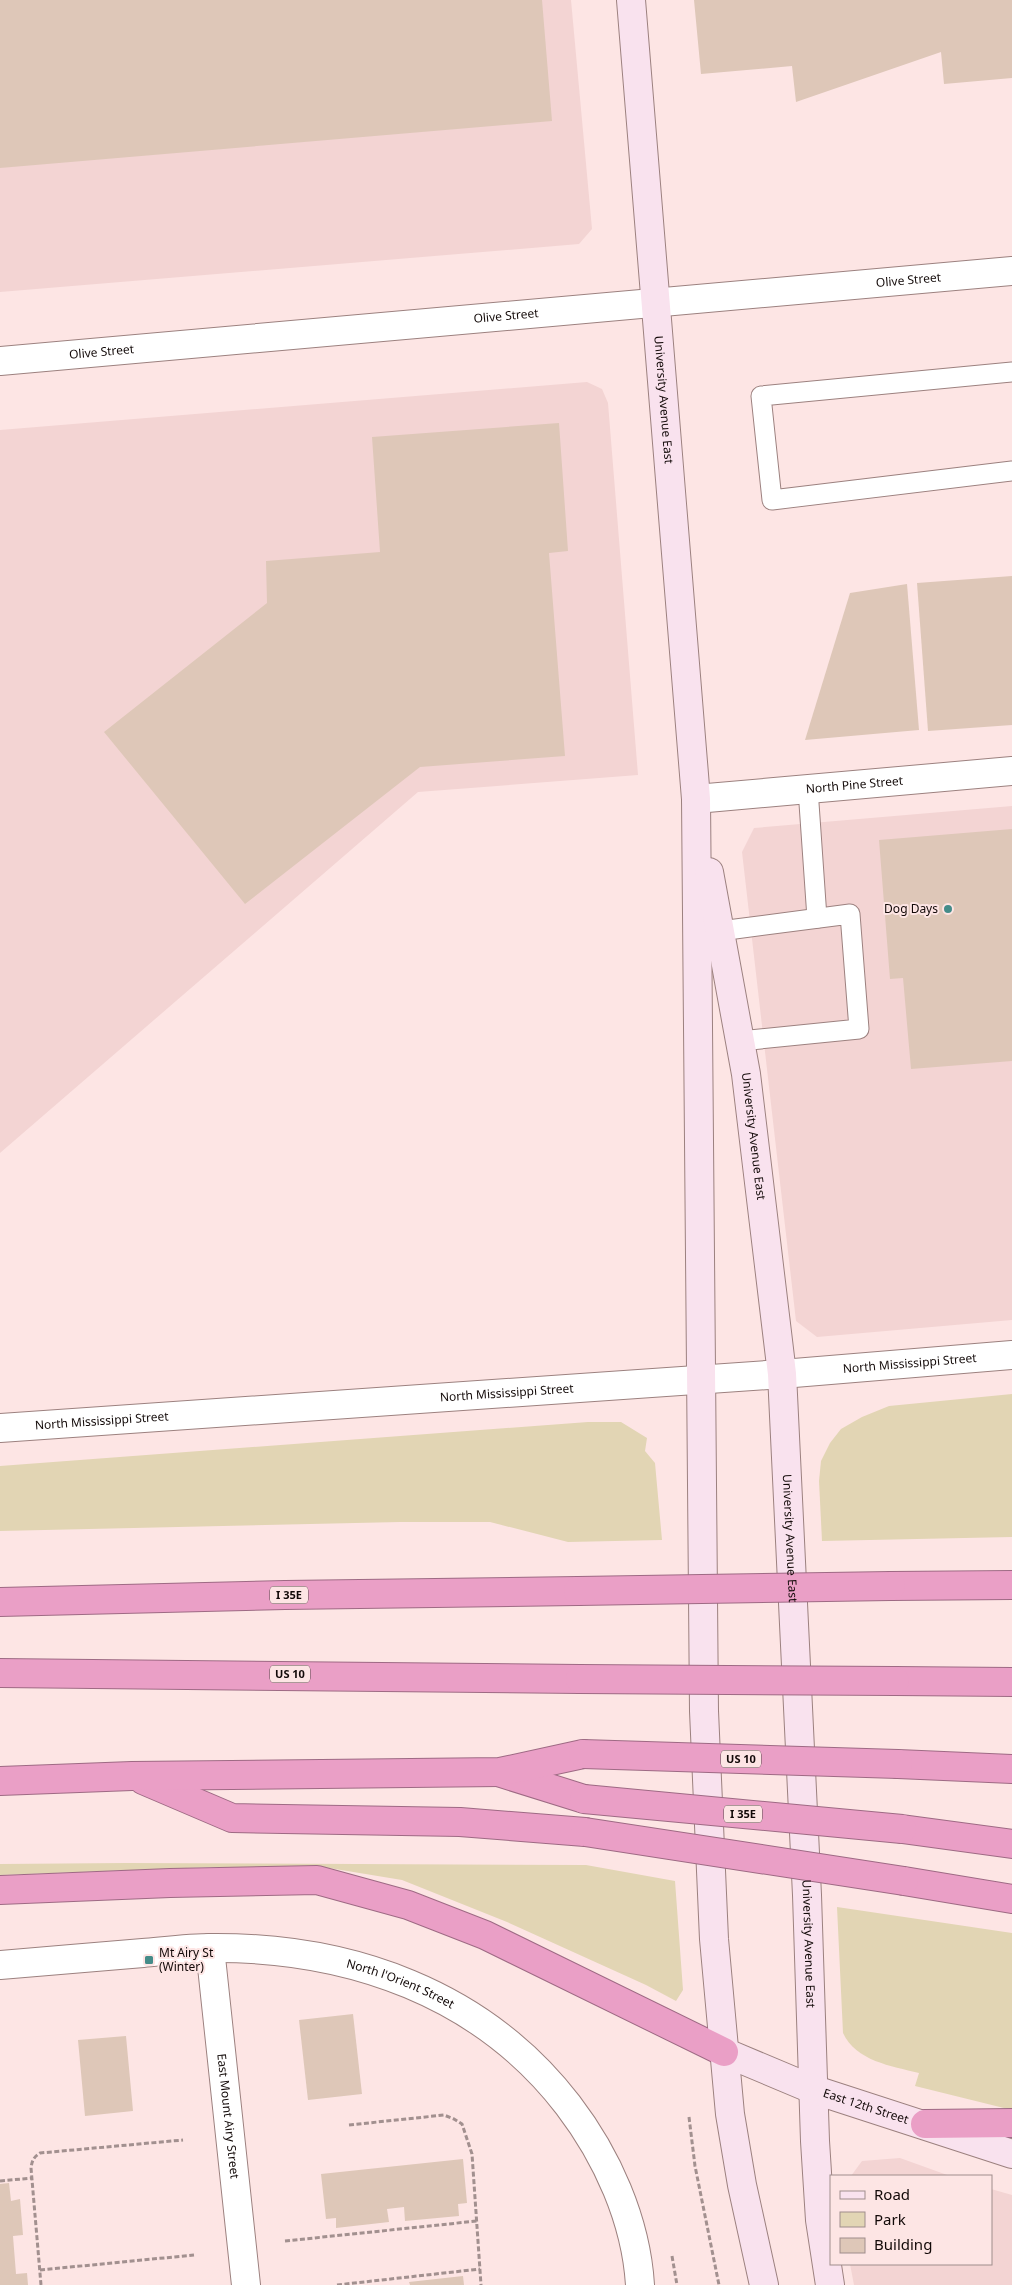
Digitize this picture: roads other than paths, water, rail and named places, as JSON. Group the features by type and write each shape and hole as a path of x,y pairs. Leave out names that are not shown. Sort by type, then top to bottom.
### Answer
{"highway":[{"name":"I 35E","path":"0,1602 285,1595 1012,1585"},
{"name":"US 10","path":"0,1673 1012,1682"},
{"name":"US 10","path":"500,1772 583,1754 1012,1769"},
{"name":"I 35E","path":"0,1780 132,1776 500,1772 584,1799 902,1829 1012,1844"},
{"path":"132,1776 232,1818 460,1822 585,1832 1012,1898"},
{"path":"0,1890 170,1883 317,1880 408,1906 486,1935 724,2052"},
{"path":"925,2124 1012,2123"}],"main road":[{"name":"University Avenue East","path":"631,0 696,799 704,1711 714,1939 730,2114 742,2185 764,2285"},
{"name":"University Avenue East","path":"696,799 747,1084 782,1374 806,1895 812,2088 820,2220 830,2285"},
{"name":"East 12th Street","path":"724,2052 812,2088 1012,2154"}],"street":[{"name":"Olive Street","path":"0,361 1012,271"},
{"name":"North Pine Street","path":"696,799 1012,771"},
{"name":"North Mississippi Street","path":"0,1428 702,1380 1012,1356"},
{"name":"North l'Orient Street","path":"0,1965 210,1948 280,1951 309,1954 355,1964 425,1990 482,2022 509,2043 555,2088 591,2136 619,2192 635,2245 640,2285"},
{"name":"East Mount Airy Street","path":"210,1948 246,2285"}],"lane":[{"path":"1012,372 761,396 772,500 1012,471"},
{"path":"808,789 816,918"},
{"path":"720,931 850,914 859,1029 740,1041"}],"place":[{"name":"Dog Days","path":"948,909"},
{"name":"Mt Airy St (Winter)","path":"149,1960"}]}
